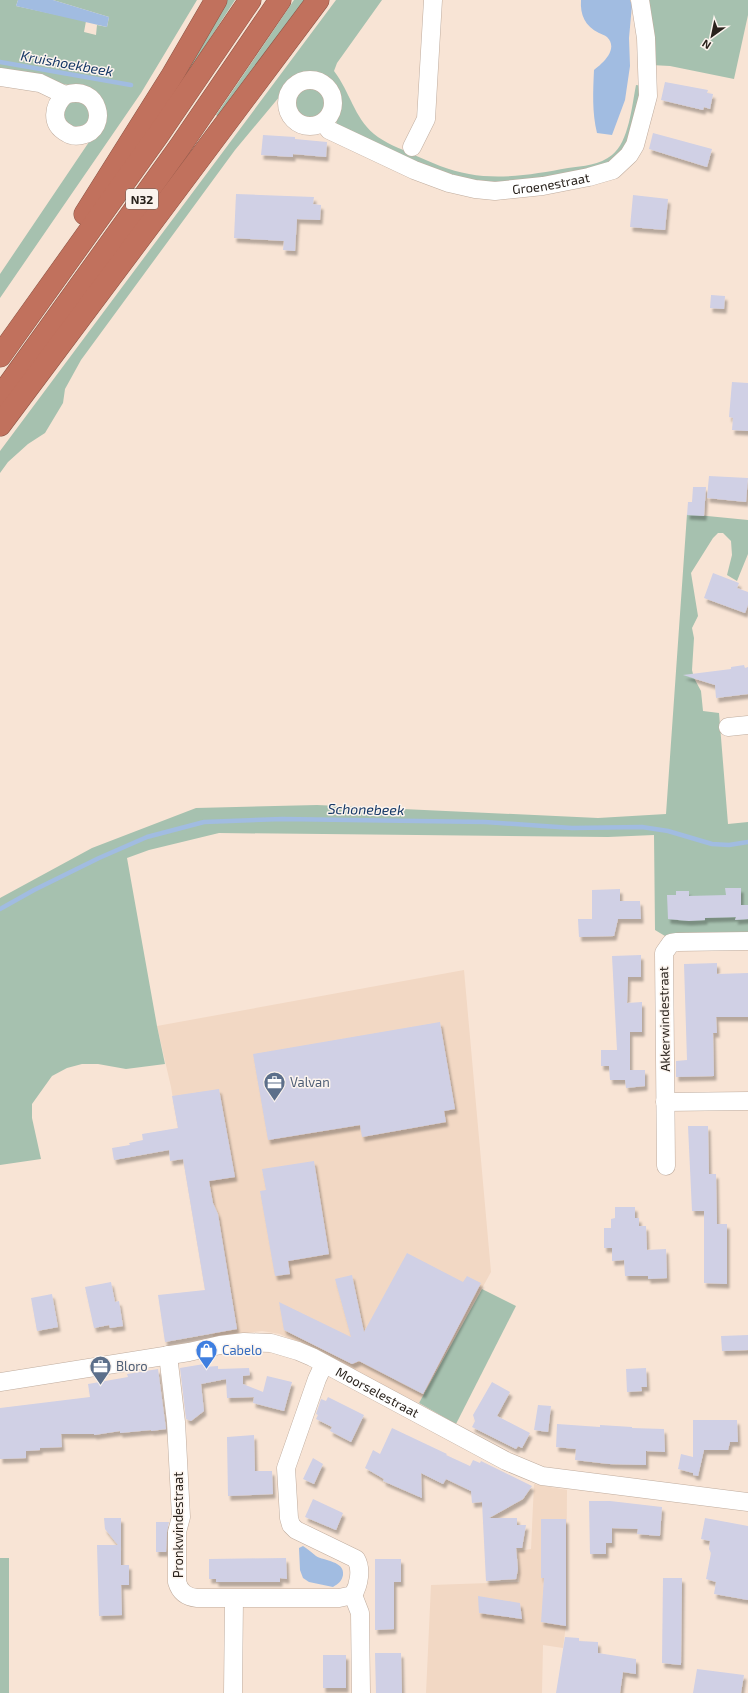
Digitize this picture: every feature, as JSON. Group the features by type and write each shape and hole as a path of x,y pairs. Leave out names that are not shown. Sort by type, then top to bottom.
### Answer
{"highway":[{"path":"39,301 62,250 173,74 216,0"},
{"name":"N32","path":"0,356 158,136 250,0"},
{"name":"N32","path":"0,397 178,148 280,0"},
{"path":"0,425 318,0"}],"street":[{"path":"412,147 426,119 433,0"},
{"name":"Groenestraat","path":"324,122 328,130 414,170 449,183 475,189 495,191 543,186 589,177 613,170 630,155 635,145 648,96 646,38 640,0"},
{"path":"0,77 40,83 65,95"},
{"path":"728,727 748,725"},
{"name":"Akkerwindestraat","path":"666,1166 664,953 671,943 677,942 748,941"},
{"path":"665,1102 748,1101"},
{"name":"Moorselestraat","path":"0,1382 168,1355 220,1345 244,1342 271,1343 298,1351 506,1461 542,1476 748,1502"},
{"name":"Pronkwindestraat","path":"168,1355 177,1430 180,1517 177,1532 177,1582 179,1588 190,1598 339,1598 353,1595"},
{"path":"324,1364 317,1379 286,1468 289,1518 291,1525 296,1530 356,1559 359,1564 358,1583 353,1595 360,1613 361,1693"},
{"path":"233,1693 234,1599"}],"shaded area":[{"path":"464,970 491,1272 419,1403 280,1334 262,1331 213,1337 171,1087 157,1026"},
{"path":"534,1484 567,1490 566,1625 563,1648 543,1645 542,1693 426,1693 431,1585 519,1582 518,1551 531,1549"}],"green space":[{"path":"0,0 18,0 16,6 86,21 84,32 96,35 97,25 107,27 109,17 53,0 197,0 141,93 0,298 0,274 91,139 101,128 84,88 0,72"},
{"path":"223,0 235,0 178,88"},
{"path":"294,0 309,0 221,119 216,115"},
{"path":"336,0 382,0 337,63 334,71 367,127 387,143 447,168 462,173 481,176 518,176 591,164 602,161 618,149 629,123 636,85 643,86 627,148 611,167 517,187 450,180 338,127 335,119 338,105 336,92 326,81 316,76 307,75 290,84 235,150 81,360 65,389 63,403 45,433 28,444 8,462 0,473 0,451"},
{"path":"647,0 748,0 748,15 734,79 670,66 651,65"},
{"path":"307,87 313,87 322,91 326,103 322,115 313,119 307,119 298,115 294,106 294,100 298,91"},
{"path":"68,98 94,107 85,130 65,126 61,106"},
{"path":"687,514 748,520 748,554 737,581 727,575 732,555 731,541 723,533 718,533 713,538 691,573 698,616 692,628 694,638 692,670 694,678 701,691 703,711 719,713 728,824 748,822 748,934 665,936 655,930 654,835 608,837 219,833 149,850 127,858 165,1064 126,1069 98,1064 82,1064 67,1068 52,1076 32,1104 32,1118 41,1159 0,1165 0,898 92,848 196,808 317,805 598,818 666,814"},
{"path":"482,1289 516,1306 456,1424 419,1403"},
{"path":"0,1558 9,1558 9,1693 0,1693"}],"water":[{"path":"18,0 53,0 109,17 107,27 16,6"},
{"path":"581,0 630,0 632,5 629,38 630,66 625,100 612,135 597,133 593,102 594,70 605,60 611,51 611,46 606,36 594,30 584,20 581,10"},
{"path":"303,1546 316,1556 333,1562 341,1567 343,1570 343,1575 340,1582 333,1587 309,1582 303,1578 300,1570 299,1548"}],"building":[{"path":"665,82 708,90 707,93 713,94 710,109 704,107 703,110 661,100"},
{"path":"653,133 712,149 707,167 649,149"},
{"path":"263,135 295,137 295,139 327,142 326,157 293,154 293,157 261,155"},
{"path":"236,194 314,197 313,204 321,205 320,220 297,219 295,251 283,250 284,241 234,238"},
{"path":"633,195 668,199 665,230 630,227"},
{"path":"711,295 725,296 724,309 710,308"},
{"path":"732,382 748,383 748,431 732,430 733,418 729,417"},
{"path":"709,476 748,478 746,502 707,498"},
{"path":"693,487 706,487 704,516 687,515 688,502 692,502"},
{"path":"713,573 739,583 737,588 748,592 748,605 745,613 704,598"},
{"path":"744,665 745,668 748,667 748,694 716,698 715,685 683,675 731,669 731,667"},
{"path":"725,888 741,888 741,905 748,905 748,919 735,920 736,917 705,918 705,920 689,921 668,919 667,895 676,895 676,891 689,891 689,896 726,895"},
{"path":"620,889 620,901 640,901 641,919 618,919 614,936 579,937 578,919 592,919 592,890"},
{"path":"641,955 641,977 628,977 627,1003 642,1002 642,1032 630,1032 630,1070 645,1070 645,1086 626,1088 625,1080 610,1080 609,1066 601,1066 601,1050 617,1050 612,956"},
{"path":"717,963 717,974 748,973 748,1017 716,1017 717,1033 713,1033 714,1076 676,1077 676,1061 687,1060 684,964"},
{"path":"440,1022 455,1109 444,1111 446,1122 362,1137 360,1125 268,1140 253,1054"},
{"path":"219,1089 235,1177 209,1181 213,1203 218,1214 237,1329 165,1342 158,1295 205,1290 183,1159 170,1161 169,1150 114,1160 112,1148 130,1145 129,1143 143,1140 142,1134 178,1128 172,1096"},
{"path":"688,1126 708,1126 709,1174 716,1174 717,1224 727,1224 727,1284 704,1283 704,1211 692,1211"},
{"path":"314,1161 329,1254 288,1261 290,1274 275,1276 260,1191 266,1190 262,1169"},
{"path":"615,1207 635,1207 635,1218 639,1218 639,1226 646,1226 647,1250 666,1249 667,1278 648,1279 648,1276 625,1276 624,1260 612,1261 612,1248 604,1248 604,1228 611,1228 611,1219 615,1218"},
{"path":"407,1253 463,1282 467,1276 481,1283 423,1394 359,1361 352,1364 284,1330 279,1302 351,1337 335,1279 352,1275 364,1332"},
{"path":"111,1282 115,1302 119,1301 123,1326 110,1328 109,1325 94,1328 85,1287"},
{"path":"52,1294 58,1327 37,1331 31,1298"},
{"path":"748,1335 748,1350 722,1351 721,1336"},
{"path":"204,1364 204,1367 218,1366 218,1369 249,1368 250,1375 243,1376 243,1384 263,1392 267,1376 292,1382 284,1411 253,1403 254,1397 227,1398 226,1379 201,1384 204,1411 191,1421 186,1419 180,1368"},
{"path":"646,1368 647,1387 641,1387 642,1391 627,1392 626,1369"},
{"path":"158,1369 166,1429 120,1433 120,1431 94,1435 61,1434 62,1447 40,1448 40,1450 26,1451 26,1458 0,1459 0,1408 90,1397 88,1384 128,1377 127,1374"},
{"path":"492,1382 510,1392 497,1416 530,1433 522,1448 518,1446 516,1449 472,1427 475,1421 473,1415"},
{"path":"328,1397 364,1415 351,1442 330,1431 332,1427 316,1419 318,1415 316,1414 321,1399 326,1401"},
{"path":"538,1405 551,1406 548,1432 534,1430"},
{"path":"693,1420 737,1420 738,1442 730,1442 728,1450 704,1450 698,1476 678,1469 681,1454 693,1457"},
{"path":"557,1424 664,1429 665,1452 646,1451 646,1465 609,1464 575,1460 576,1449 556,1447"},
{"path":"392,1428 470,1466 473,1460 480,1463 481,1461 532,1486 523,1499 489,1518 517,1518 517,1525 526,1525 522,1548 516,1548 518,1569 516,1579 486,1581 482,1502 472,1503 471,1491 446,1479 443,1484 421,1473 422,1498 383,1481 384,1479 365,1468 373,1450 380,1454"},
{"path":"254,1435 255,1471 272,1471 273,1494 228,1496 227,1437"},
{"path":"313,1458 323,1464 314,1484 303,1479"},
{"path":"313,1499 343,1513 336,1530 305,1517"},
{"path":"589,1501 610,1501 662,1507 660,1536 637,1534 638,1529 612,1528 612,1543 606,1543 606,1554 590,1554"},
{"path":"104,1518 121,1518 121,1565 129,1565 129,1585 121,1585 122,1615 99,1616 97,1545 118,1545 105,1529"},
{"path":"705,1518 748,1526 748,1600 714,1594 716,1582 706,1579 711,1553 709,1549 710,1541 701,1539"},
{"path":"541,1519 566,1519 566,1626 541,1622 544,1578 541,1578"},
{"path":"156,1522 169,1522 166,1552 156,1552"},
{"path":"286,1558 287,1579 280,1578 280,1582 216,1582 216,1579 209,1579 209,1559"},
{"path":"375,1559 401,1559 401,1582 394,1582 394,1629 375,1630"},
{"path":"663,1578 682,1578 681,1665 662,1663"},
{"path":"478,1596 520,1603 522,1619 479,1613"},
{"path":"565,1637 579,1638 579,1641 598,1642 598,1653 636,1659 636,1674 623,1672 620,1693 556,1693"},
{"path":"375,1653 401,1653 402,1693 376,1693"},
{"path":"323,1655 346,1655 346,1688 323,1688"},
{"path":"697,1669 744,1675 741,1693 693,1693"}],"waterway":[{"name":"Kruishoekbeek","path":"0,62 131,85"},
{"name":"Schonebeek","path":"0,909 34,890 99,858 147,837 204,822 282,819 485,822 572,828 642,827 668,831 712,844 729,845 748,842"}],"place":[{"name":"Valvan","path":"275,1102"},
{"name":"Cabelo","path":"206,1370"},
{"name":"Bloro","path":"101,1386"}]}
